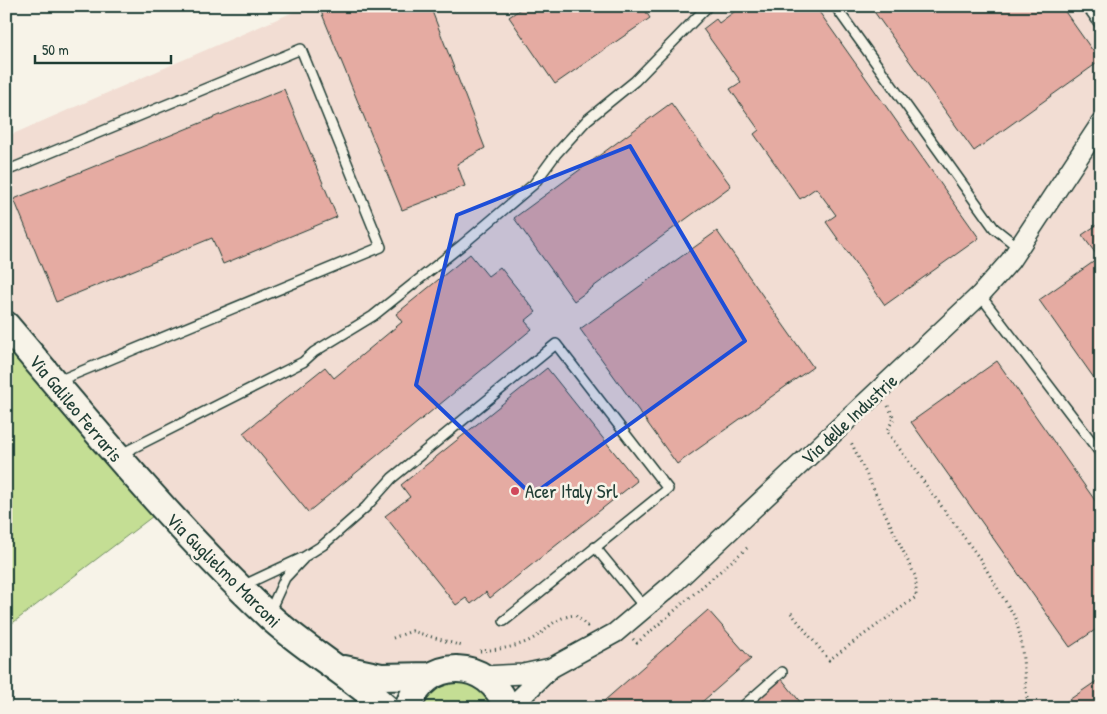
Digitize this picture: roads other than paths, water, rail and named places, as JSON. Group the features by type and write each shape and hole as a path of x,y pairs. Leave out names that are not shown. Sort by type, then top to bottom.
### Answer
{"street":[{"name":"Via delle Industrie","path":"509,708 551,668 606,639 645,609 980,295 1010,261 1101,123"},
{"name":"Via Galileo Ferraris","path":"6,325 121,462"},
{"name":"Via Guglielmo Marconi","path":"121,462 268,615 292,637 371,694 386,708"},
{"name":"Via Guglielmo Marconi","path":"329,663 356,672 381,677 430,676 443,670 457,668 471,670 484,676"},
{"name":"Via delle Industrie","path":"484,676 522,674 551,668"},
{"path":"408,708 419,686 430,676"},
{"path":"484,676 496,685 504,696 509,708"}],"lane":[{"path":"121,462 303,362 314,352 373,316 462,246 534,184 556,154 587,120 635,80 708,6"},
{"path":"836,6 994,228 1018,247"},
{"path":"1087,6 1101,26"},
{"path":"6,170 301,49 381,247 54,382"},
{"path":"980,295 1101,454"},
{"path":"241,587 304,557 323,545 366,507 392,478 556,344 668,489 504,621"},
{"path":"595,547 645,609"},
{"path":"268,615 285,578 304,557"},
{"path":"741,708 782,672"}],"place":[{"name":"Acer Italy Srl","path":"515,491"}]}
